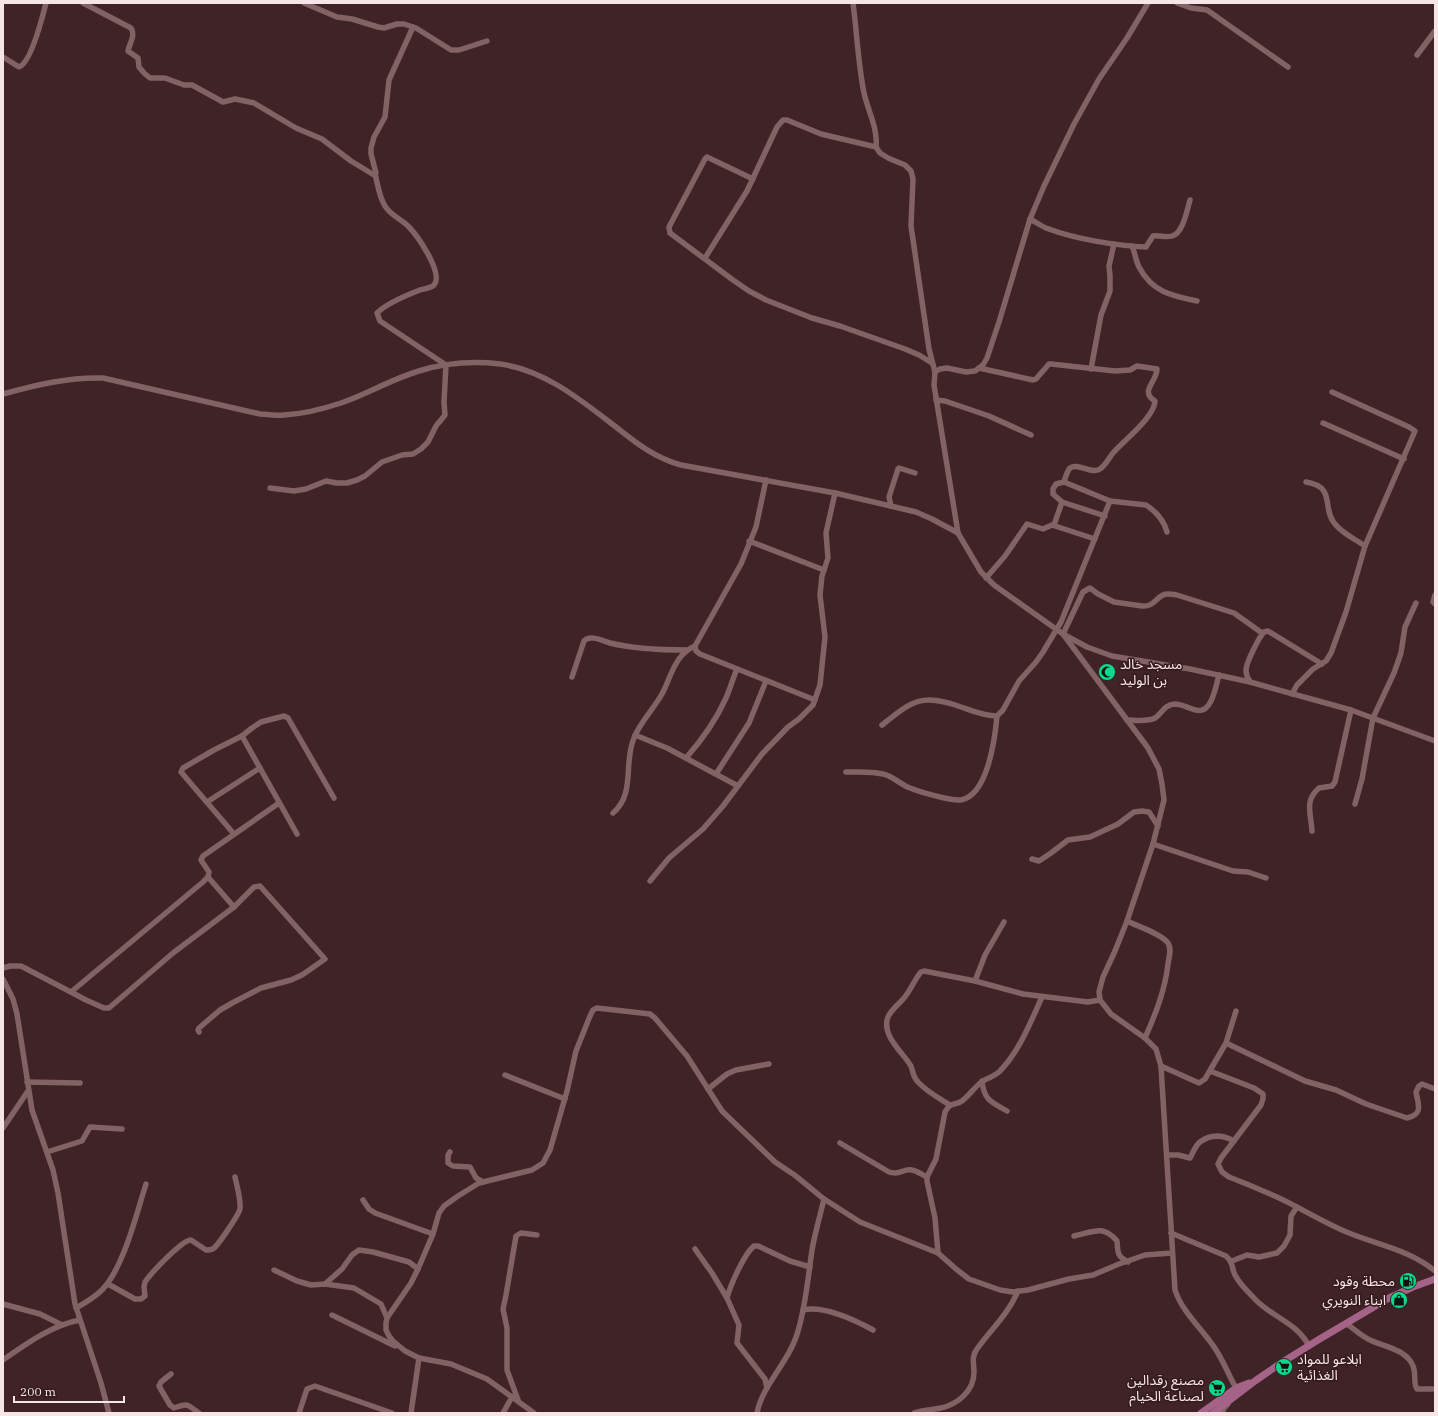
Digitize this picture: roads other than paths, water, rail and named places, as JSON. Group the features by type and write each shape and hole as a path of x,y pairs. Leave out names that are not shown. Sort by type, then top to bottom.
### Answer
{"main road":[{"path":"1201,1413 1240,1391 1309,1346 1389,1298 1435,1279"},
{"path":"1213,1413 1240,1391"}],"street":[{"path":"3,57 19,67 25,63 33,44 46,3"},
{"path":"83,3 131,28 133,31 133,37 128,52 138,58 139,67 150,78 165,78 184,85 192,85 223,102 240,99 254,103 296,128 322,139 351,161 372,174 375,174"},
{"path":"304,3 337,17 352,19 378,28 384,28 397,24 413,27 451,50 487,41"},
{"path":"853,3 864,94 874,126 876,148"},
{"path":"935,372 946,368 966,372 975,371 986,358 1030,219 1044,186 1074,124 1099,78 1127,38 1148,3"},
{"path":"1177,3 1191,8 1207,10 1288,67"},
{"path":"413,27 389,80 385,117 374,137 371,154 380,192 386,207 409,227 416,236 432,261 436,277 434,284 431,286 413,293 380,310 377,314 380,321 446,365"},
{"path":"1417,56 1435,31"},
{"path":"705,258 753,179 777,128 783,120 787,120 821,134 876,148 888,158 905,165 911,171 913,179 912,226 932,363 935,372 934,385 936,400 958,533 971,557 986,578 994,586 1057,630 1086,647 1112,656 1190,669 1250,682 1350,710 1435,741"},
{"path":"753,179 707,157 669,227 670,233 733,280 766,300 812,318 840,326 905,349 932,363"},
{"path":"1030,219 1048,229 1071,236 1114,244 1146,247 1153,236 1176,235 1183,223 1190,200"},
{"path":"1091,369 1101,315 1110,291 1109,266 1114,244"},
{"path":"1132,246 1138,265 1152,285 1164,292 1181,298 1197,301"},
{"path":"3,394 64,380 103,378 260,414 284,415 317,410 341,403 383,384 419,371 446,365 468,363 501,364 533,374 563,387 643,448 666,460 704,469 835,493 916,512 958,533"},
{"path":"979,368 1033,380 1041,374 1049,364 1115,371 1130,370 1137,366 1157,369 1157,373 1149,389 1148,395 1155,401 1147,418 1098,471 1075,467 1071,468 1068,470 1064,482"},
{"path":"270,488 294,491 306,489 326,481 347,483 364,476 382,462 402,455 413,454 422,449 428,442 436,426 445,415 444,402 446,365"},
{"path":"1292,694 1297,685 1313,669 1329,658 1346,612 1365,546 1415,434 1414,429 1332,392"},
{"path":"936,400 945,401 990,416 1031,435"},
{"path":"1323,422 1404,459"},
{"path":"891,506 888,497 898,468 915,473"},
{"path":"572,678 586,638 590,637 612,644 660,650 686,650 695,646 738,570 758,517 766,480"},
{"path":"1105,516 1062,502 1053,494 1053,489 1056,484 1064,482 1110,501 1146,506 1151,508 1165,523 1167,532"},
{"path":"1306,482 1313,483 1324,490 1326,493 1329,512 1334,523 1343,532 1365,546"},
{"path":"650,881 669,858 703,829 723,806 762,754 788,727 812,708 820,685 825,638 820,595 822,576 828,558 826,533 835,493"},
{"path":"846,772 884,774 909,788 923,793 956,800 962,800 975,790 988,769 997,716 1003,710 1018,682 1036,662 1057,630 1065,614 1110,501"},
{"path":"1054,525 1062,502"},
{"path":"946,526 956,519"},
{"path":"986,578 1005,556 1027,524 1043,529 1054,525 1095,539"},
{"path":"750,541 824,570"},
{"path":"1063,634 1081,596 1087,589 1090,588 1114,602 1146,607 1155,603 1163,595 1170,594 1234,613 1262,633 1268,632 1322,664"},
{"path":"1435,595 1433,602 1435,604"},
{"path":"1355,804 1362,779 1373,718 1401,653 1405,627 1416,603"},
{"path":"1250,682 1246,669 1262,633"},
{"path":"1063,634 1148,748 1158,769 1164,800 1158,826 1127,921 1103,978 1099,992 1100,1000 1111,1014 1151,1042 1156,1049 1161,1066 1175,1290 1178,1299 1184,1308 1214,1346 1240,1391 1224,1408 1222,1413"},
{"path":"695,646 696,651 700,654 815,700"},
{"path":"613,813 619,808 628,787 631,748 638,727 663,693 674,666 686,650"},
{"path":"686,758 696,747 718,715 737,669"},
{"path":"1127,720 1147,720 1155,718 1163,708 1175,704 1199,711 1206,709 1212,700 1219,675"},
{"path":"716,774 749,723 766,681"},
{"path":"882,724 901,710 917,701 930,699 942,700 987,716 997,716"},
{"path":"1312,831 1309,802 1310,798 1319,788 1332,786 1335,782 1350,710"},
{"path":"234,834 181,772 183,768 242,736 261,722 284,716 287,717 334,798"},
{"path":"635,735 667,748 738,786"},
{"path":"242,736 298,834"},
{"path":"207,802 260,768"},
{"path":"71,992 208,877 209,872 202,860 203,856 279,803"},
{"path":"1032,859 1039,860 1068,840 1090,837 1118,824 1134,812 1149,812 1158,826"},
{"path":"1153,844 1233,871 1248,872 1266,878"},
{"path":"208,877 234,906"},
{"path":"3,968 10,966 21,966 101,1007 109,1008 173,953 234,906 254,887 260,886 325,959 302,975 291,980 261,988 220,1010 198,1028 199,1032"},
{"path":"1127,921 1162,938 1168,944 1170,949 1168,974 1162,997 1145,1038"},
{"path":"975,980 985,956 1004,922"},
{"path":"950,1105 927,1091 913,1077 912,1068 898,1050 889,1034 887,1026 888,1017 905,998 919,974 923,971 975,980 1023,994 1088,1002 1100,1000"},
{"path":"3,979 13,999 17,1014 32,1110 53,1170 76,1308 101,1382 109,1413"},
{"path":"938,1253 935,1218 927,1177 936,1159 945,1112 950,1105 962,1100 982,1081 1000,1071 1012,1056 1042,997"},
{"path":"399,1347 386,1330 387,1318 418,1270 433,1234 439,1213 444,1206 458,1196 483,1182 532,1170 543,1163 550,1150 565,1099 576,1051 590,1016 593,1010 597,1008 650,1014 687,1056 722,1111 766,1154 824,1199 860,1222 938,1253 969,1278 1000,1290 1028,1290 1069,1279 1093,1275 1145,1255 1172,1253"},
{"path":"1161,1066 1198,1083 1205,1079 1226,1043 1236,1011"},
{"path":"1226,1043 1305,1081 1336,1090 1366,1104 1407,1118 1416,1113 1420,1104 1416,1092 1419,1086 1422,1084 1435,1089"},
{"path":"708,1089 727,1074 736,1070 769,1064"},
{"path":"1210,1071 1254,1088 1263,1094 1261,1105 1224,1153 1218,1164 1222,1172 1229,1177 1297,1207 1348,1232 1382,1246 1411,1255 1423,1261 1435,1271"},
{"path":"505,1075 565,1099"},
{"path":"982,1081 986,1097 1007,1111"},
{"path":"27,1082 80,1083"},
{"path":"3,1128 28,1091"},
{"path":"47,1152 82,1141 90,1127 122,1129"},
{"path":"1167,1155 1178,1155 1190,1158 1200,1142 1212,1137 1222,1136 1234,1141"},
{"path":"840,1143 889,1172 895,1174 912,1170 927,1177"},
{"path":"450,1152 448,1155 448,1163 453,1166 470,1167 476,1178 483,1182"},
{"path":"108,1284 135,1298 141,1299 145,1296 144,1288 146,1280 169,1255 186,1241 191,1240 206,1250 214,1248 222,1239 239,1211 240,1205 235,1178"},
{"path":"76,1308 98,1294 108,1284 112,1277 120,1260 146,1184"},
{"path":"757,1413 767,1388 792,1348 798,1332 803,1310 812,1248 824,1199"},
{"path":"363,1200 369,1209 374,1213 433,1234"},
{"path":"1232,1261 1247,1255 1259,1257 1277,1253 1284,1246 1290,1235 1291,1216 1297,1207"},
{"path":"1074,1236 1096,1230 1101,1230 1108,1233 1117,1241 1119,1255 1128,1262"},
{"path":"515,1399 508,1370 507,1328 503,1309 516,1236 520,1233 536,1235"},
{"path":"1171,1233 1226,1256 1232,1261 1235,1275 1254,1299 1294,1327 1309,1346"},
{"path":"727,1298 738,1271 754,1246 758,1246 790,1261 810,1266"},
{"path":"695,1249 727,1298 739,1325 737,1343 765,1379 767,1388"},
{"path":"325,1284 342,1269 352,1255 359,1250 373,1252 409,1262 418,1270"},
{"path":"274,1270 297,1282 311,1285 325,1284 349,1287 360,1291 381,1304 387,1318"},
{"path":"914,1413 947,1406 968,1392 972,1384 974,1372 972,1359 976,1350 1006,1314 1018,1291"},
{"path":"3,1304 40,1314 62,1325"},
{"path":"803,1310 814,1309 825,1311 857,1321 873,1330"},
{"path":"332,1315 419,1358 451,1364 487,1379 534,1413"},
{"path":"3,1360 14,1352 62,1325 80,1320"},
{"path":"1347,1324 1368,1339 1381,1343 1397,1351 1410,1360 1415,1369 1415,1386 1417,1389 1435,1389"},
{"path":"411,1413 419,1358"},
{"path":"171,1374 161,1382 159,1386 170,1405 174,1408 183,1404 199,1413"},
{"path":"299,1413 307,1389 315,1386 392,1413"},
{"path":"503,1413 515,1399"}],"place":[{"name":"مسجد خالد بن الوليد","path":"1107,672"},
{"name":"محطة وقود","path":"1408,1281"},
{"name":"ابناء النويري","path":"1399,1300"},
{"name":"ابلاعو للمواد الغذائية","path":"1284,1367"},
{"name":"مصنع رقدالين لصناعة الخيام","path":"1217,1388"}]}
